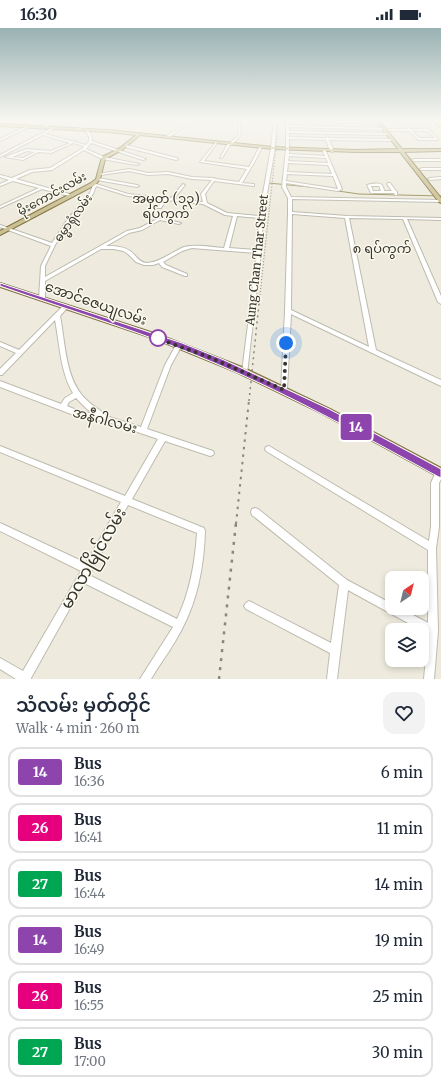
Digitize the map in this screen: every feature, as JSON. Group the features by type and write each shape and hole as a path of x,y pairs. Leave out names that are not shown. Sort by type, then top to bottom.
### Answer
{"main road":[{"path":"391,150 410,158 441,201"},
{"path":"402,150 422,169 428,181 434,184 441,192"},
{"path":"410,158 411,152 415,150"},
{"path":"103,158 118,151"},
{"name":"မိုးကောင်းလမ်း","path":"0,234 94,184 99,176 103,158"},
{"name":"အောင်ဇေယျလမ်း","path":"0,285 179,345 245,372 284,390 440,472"}],"street":[{"path":"0,156 11,150"},
{"path":"8,157 24,150"},
{"path":"27,150 53,152 56,150"},
{"path":"0,185 31,171 51,169 80,150"},
{"path":"91,150 103,158 137,164"},
{"path":"143,150 176,159"},
{"path":"211,150 202,162 249,168"},
{"path":"221,157 226,150"},
{"path":"240,183 249,168 254,163 257,150"},
{"name":"Aung Chan Thar Street","path":"245,372 259,252 261,217 272,150"},
{"path":"284,390 288,311 290,213 290,198 284,187 287,150"},
{"path":"285,182 338,190 340,186 324,150"},
{"path":"118,151 144,159"},
{"path":"0,156 23,159 37,152"},
{"path":"286,155 327,157"},
{"path":"410,158 439,160 441,164"},
{"path":"286,162 330,164"},
{"path":"422,169 441,169"},
{"path":"99,176 129,170 148,174 168,173 192,178 253,185"},
{"path":"285,173 335,175"},
{"path":"0,176 72,196"},
{"path":"99,176 137,186"},
{"path":"428,181 441,178"},
{"path":"204,202 205,200 203,194 214,180"},
{"path":"94,184 128,195 204,202 209,206 223,212 235,215 261,217"},
{"name":"ဓမ္မာရုံလမ်း","path":"42,299 44,266 53,245 68,221 92,193 94,184"},
{"path":"389,184 400,201"},
{"path":"172,199 183,185"},
{"path":"0,207 41,188"},
{"path":"384,192 395,192"},
{"path":"153,207 160,207 165,198"},
{"path":"290,198 441,201"},
{"path":"290,213 347,217 441,219"},
{"path":"226,250 235,215"},
{"path":"347,217 374,351"},
{"path":"404,218 441,302"},
{"path":"43,280 102,248 120,236 141,229 159,219 179,223"},
{"path":"0,226 53,245"},
{"path":"102,248 111,247 126,251 143,264 160,262 187,248 259,252"},
{"path":"160,262 164,266 185,275"},
{"path":"0,373 65,307"},
{"path":"288,311 441,383"},
{"path":"57,315 63,359 68,375 77,394 92,410 108,419"},
{"path":"0,344 20,352"},
{"path":"143,431 168,365 179,345"},
{"name":"အနီဂါလမ်း","path":"0,384 79,414 108,419 210,453"},
{"path":"62,408 67,400 77,394"},
{"name":"မာလာမြိုင်လမ်း","path":"25,679 163,437"},
{"path":"0,448 201,531 194,580 187,607 179,624 145,679"},
{"path":"269,449 432,548"},
{"path":"429,679 433,631 432,548 435,527 435,483 440,472"},
{"path":"255,512 344,583 433,631"},
{"path":"0,527 179,624"},
{"path":"332,679 344,583"},
{"path":"249,606 335,650"},
{"path":"0,663 25,679"}],"waterway":[{"path":"268,183 310,187"},
{"path":"338,191 359,194 441,196"}],"railway":[{"path":"259,304 276,150"},
{"path":"249,401 259,303"},
{"path":"236,524 249,400"},
{"path":"219,679 236,523"}],"bus line":[{"name":"14","path":"0,285 179,345 254,376 326,411 441,473"}],"district":[{"name":"အမှတ် (၁၃) ရပ်ကွက်","path":"166,206"},
{"name":"၈ ရပ်ကွက်","path":"382,248"}],"route":[{"path":"158,338 153,337 179,345 209,357 284,390 286,343"}]}
